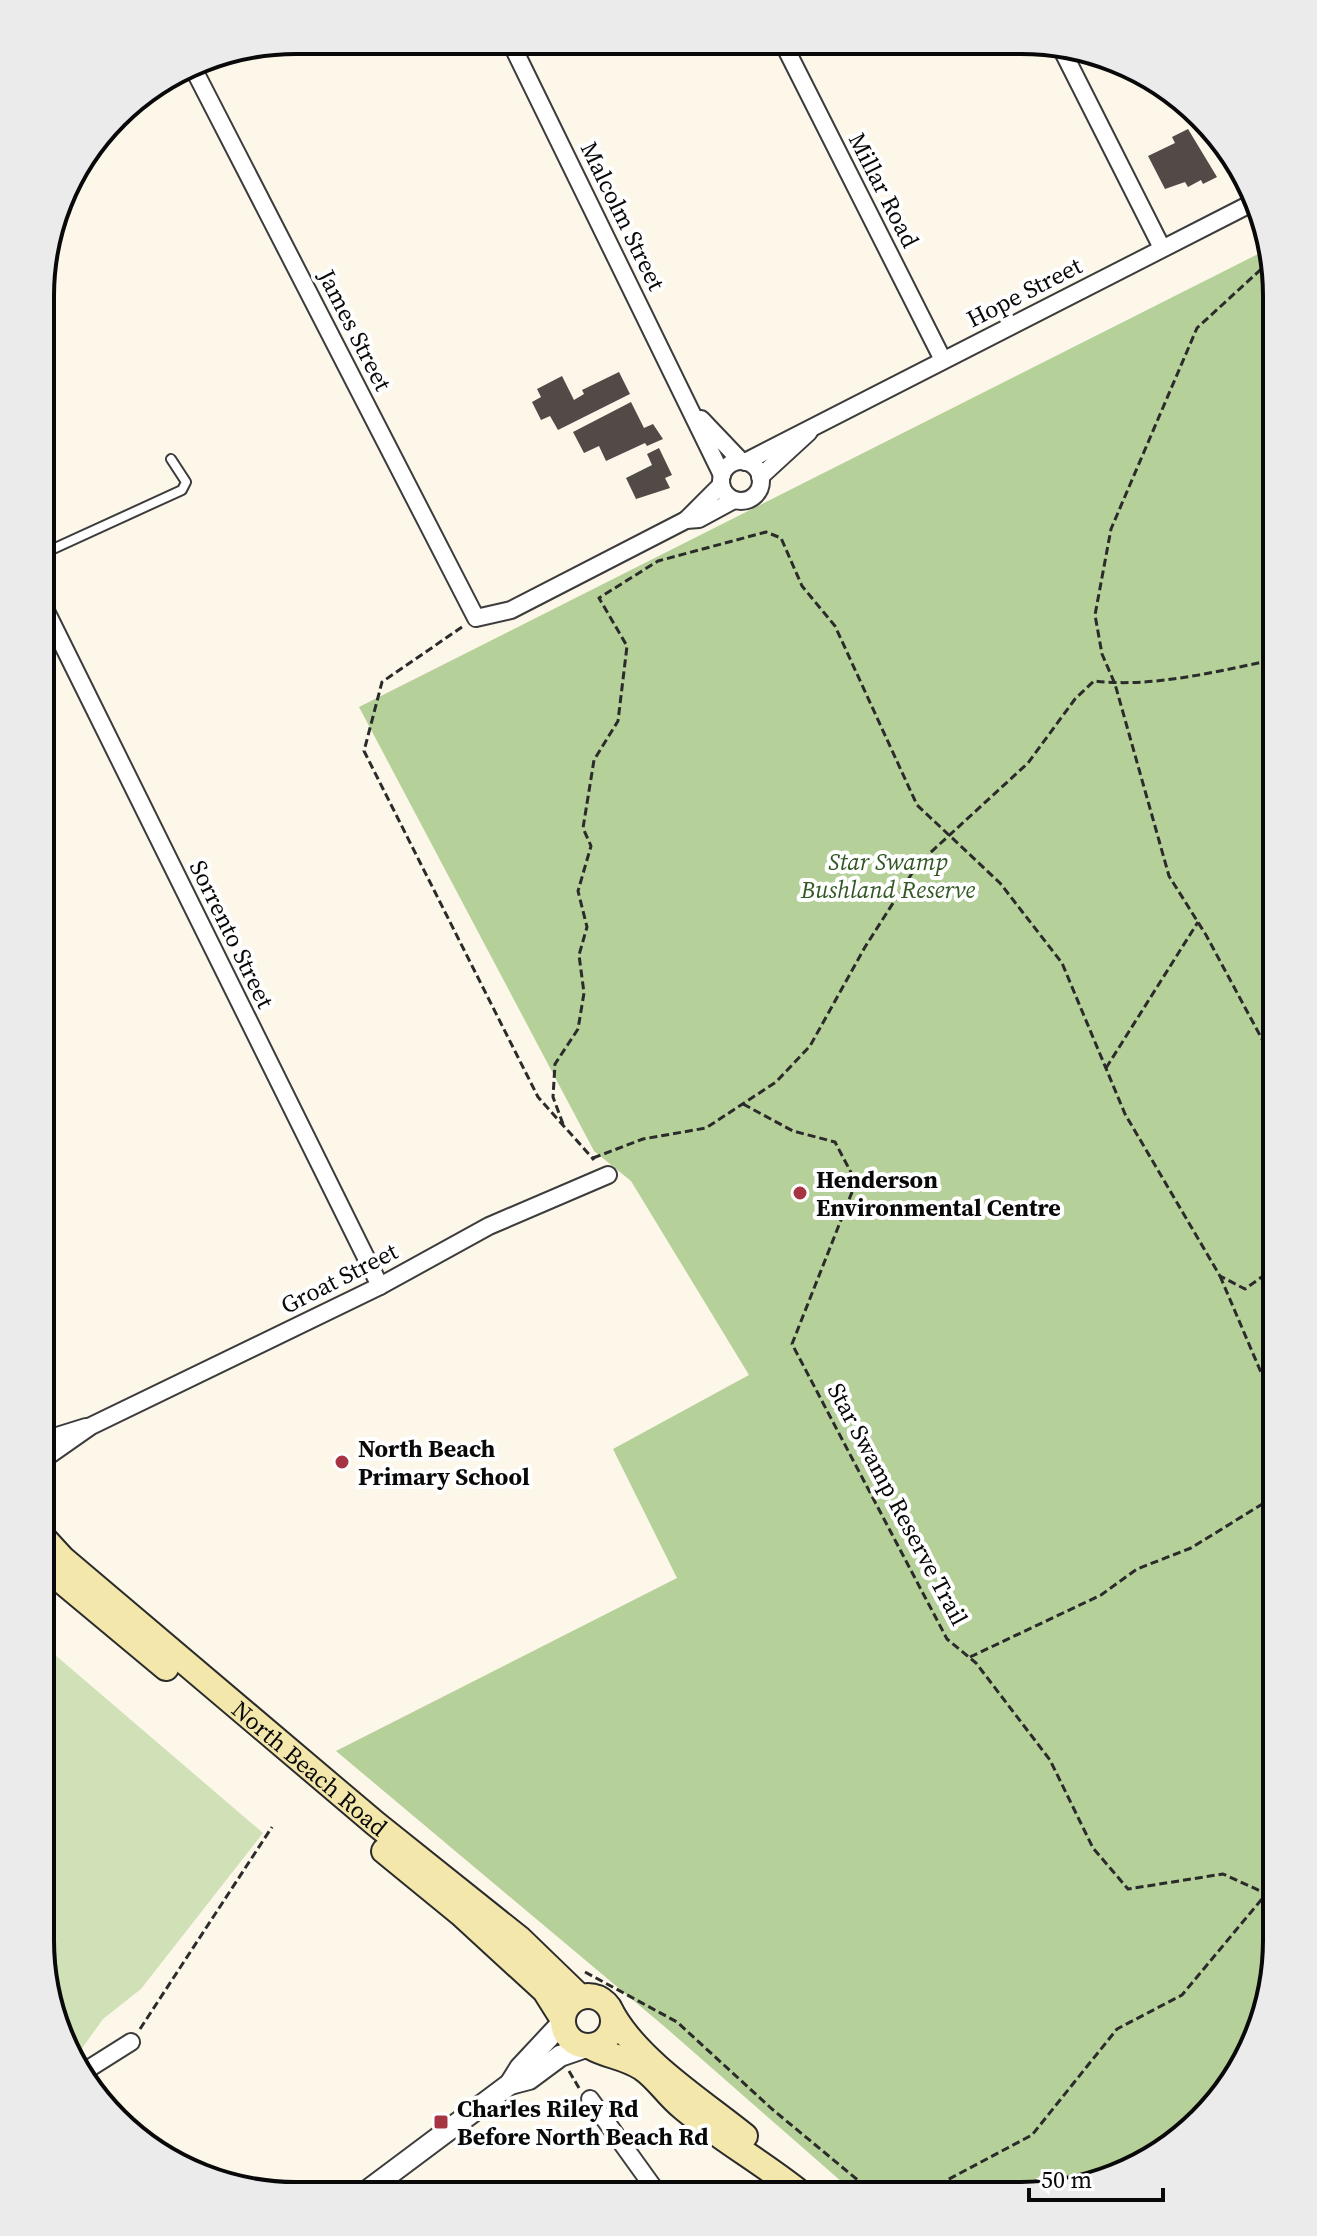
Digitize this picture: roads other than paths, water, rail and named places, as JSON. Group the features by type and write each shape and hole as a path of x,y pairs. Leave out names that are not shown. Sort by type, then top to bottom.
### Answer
{"main road":[{"name":"North Beach Road","path":"54,1549 247,1716 520,1939 580,1997 604,2001 632,2040 748,2139 765,2164"},
{"name":"North Beach Road","path":"54,1575 461,1914 545,1991 570,2040 600,2053 614,2053 646,2071 679,2106 740,2152 765,2164 787,2182"},
{"path":"562,2021 568,2005 580,1997"},
{"path":"588,2047 606,2039 613,2024 613,2015"}],"street":[{"name":"Malcolm Street","path":"516,54 694,413 697,427 721,480"},
{"name":"Millar Road","path":"789,54 943,360"},
{"path":"1066,59 1162,248"},
{"name":"James Street","path":"197,75 476,618 511,610 686,520"},
{"name":"Hope Street","path":"743,461 1246,206"},
{"name":"Malcolm Street","path":"694,413 743,461"},
{"name":"Hope Street","path":"760,477 807,436 812,427"},
{"path":"743,461 755,467 760,477 754,497 734,500 699,519 686,520 731,464 743,461"},
{"path":"721,480 734,500"},
{"name":"Sorrento Street","path":"54,627 380,1286"},
{"name":"Groat Street","path":"54,1452 91,1426 380,1286 489,1226 608,1175"},
{"name":"Groat Street","path":"54,1437 91,1426"},
{"path":"379,2182 510,2084 520,2068 562,2021"},
{"path":"91,2068 131,2042"},
{"path":"510,2084 529,2079 560,2056 588,2047"},
{"path":"590,2099 650,2182"}],"lane":[{"path":"54,549 182,490 186,482 171,459"}],"place":[{"name":"Henderson Environmental Centre","path":"800,1193"},
{"name":"North Beach Primary School","path":"342,1462"},
{"name":"Charles Riley Rd Before North Beach Rd","path":"441,2122"}],"park label":[{"name":"Star Swamp Bushland Reserve","path":"888,875"}]}
